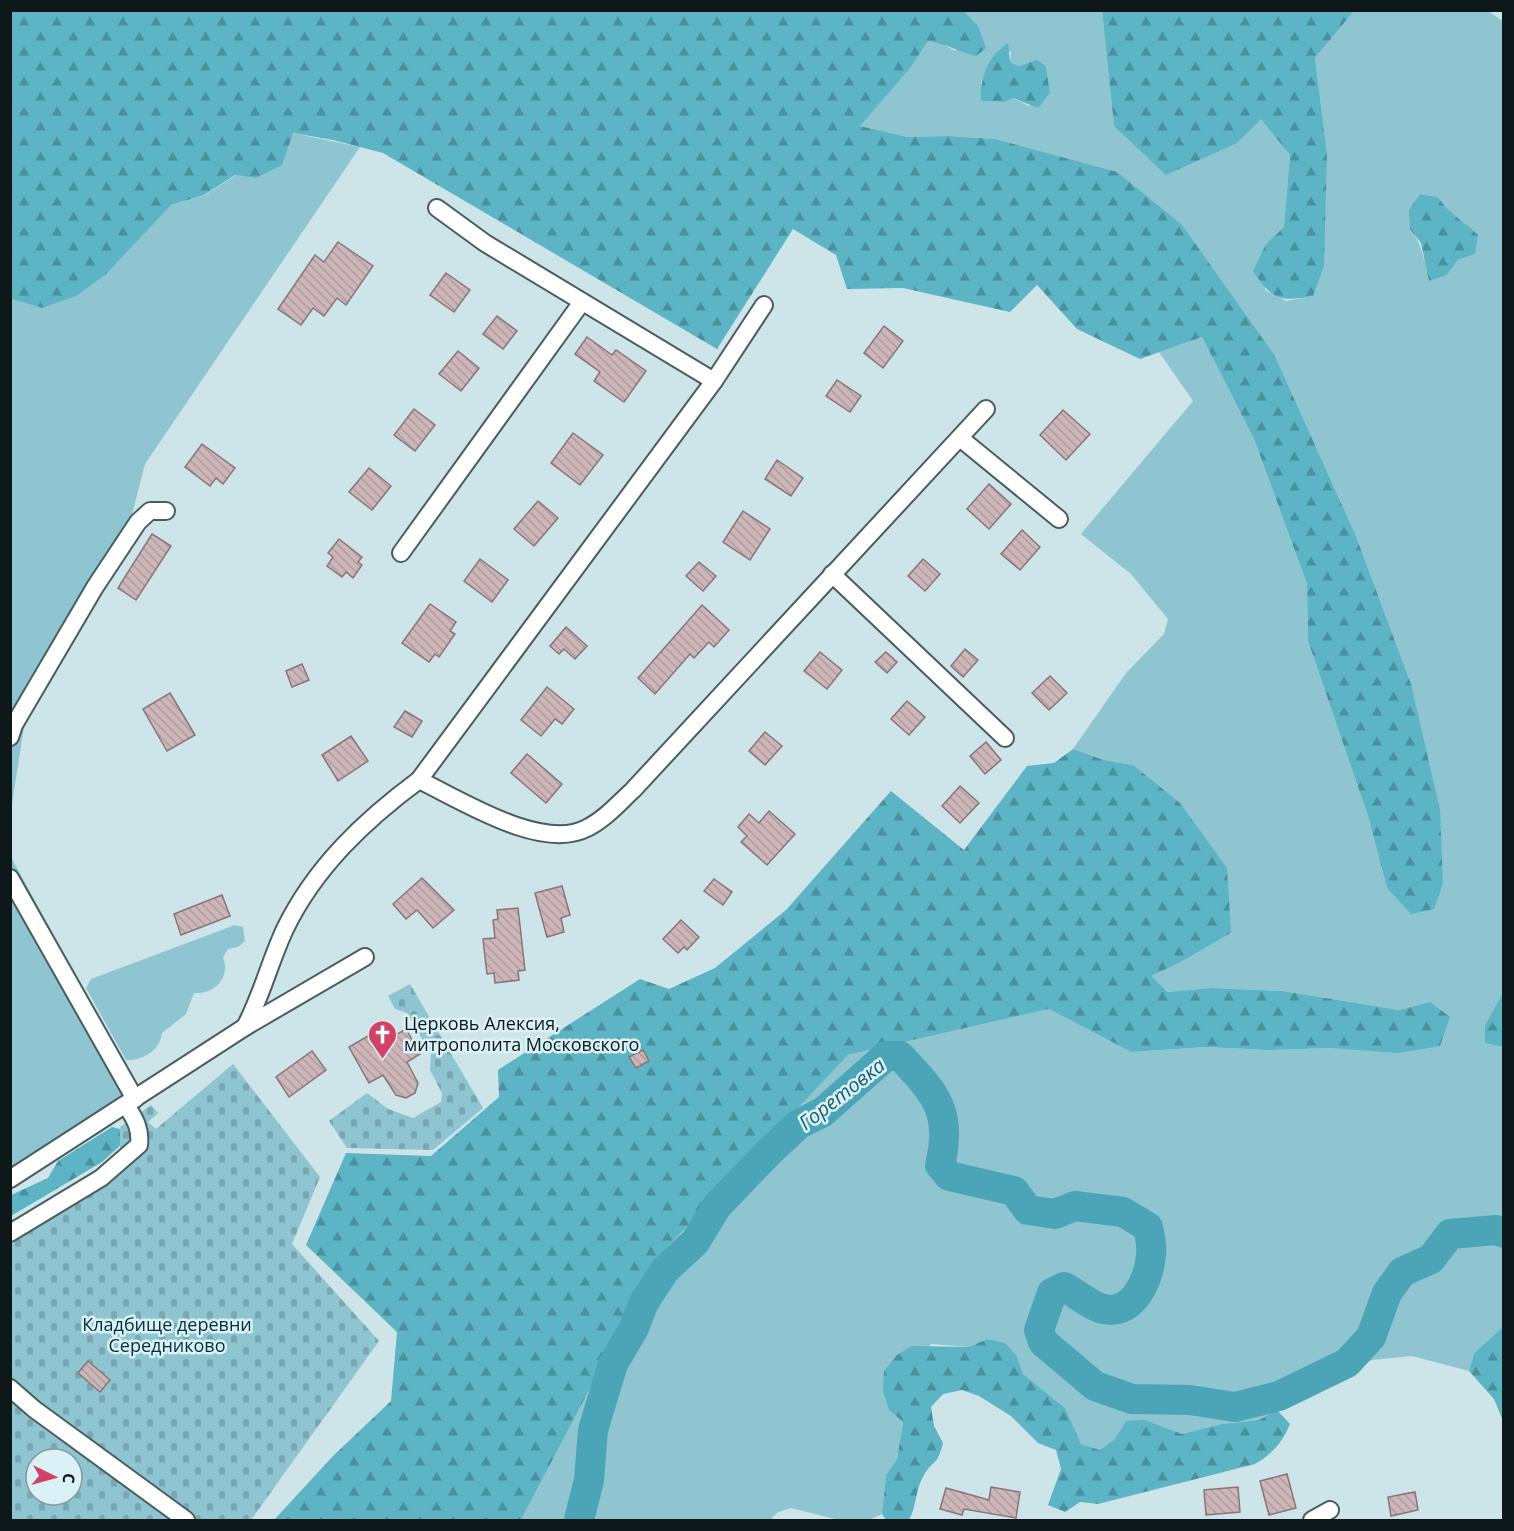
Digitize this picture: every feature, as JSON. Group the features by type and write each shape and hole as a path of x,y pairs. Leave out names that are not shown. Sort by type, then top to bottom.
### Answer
{"street":[{"path":"437,208 485,243 714,381"},
{"path":"401,553 582,302"},
{"path":"245,1027 286,928 323,869 359,828 419,780 714,381 764,305"},
{"path":"419,780 518,827 560,834 585,829 603,818 633,790 986,409"},
{"path":"960,438 1059,519"},
{"path":"10,736 14,725 95,587 138,522 150,512 166,511"},
{"path":"832,574 1005,738"},
{"path":"10,878 131,1102 140,1134 139,1145 101,1178 10,1233"},
{"path":"10,1179 245,1027 365,957"},
{"path":"10,1388 34,1409 186,1521"},
{"path":"1312,1521 1330,1510"}],"green space":[{"path":"10,11 964,11 978,26 986,48 976,56 928,41 911,67 860,126 908,137 949,136 995,139 1117,172 1182,225 1275,356 1356,536 1411,684 1440,810 1443,883 1434,909 1411,914 1387,888 1368,816 1308,641 1307,584 1254,439 1202,337 1140,359 1077,329 1037,285 1010,312 903,288 847,289 836,255 793,229 717,349 383,153 333,140 293,133 282,165 256,178 235,175 204,195 171,205 106,274 76,296 42,308 11,299"},
{"path":"964,11 1102,11 1114,126 1237,143 1261,118 1290,155 1284,228 1266,244 1265,290 1286,301 1313,296 1327,154 1315,58 1354,11 1488,11 1504,22 1504,993 1485,1025 1485,1043 1503,1047 1503,1327 1474,1353 1469,1371 1412,1356 1372,1360 1259,1420 1221,1424 1182,1434 1146,1420 1100,1450 1081,1444 1065,1408 1023,1374 1017,1356 987,1339 969,1347 931,1344 889,1410 903,1422 897,1459 886,1475 882,1514 869,1520 839,1520 791,1508 778,1512 770,1520 521,1520 660,1255 848,1055 1049,1009 1131,1052 1207,1047 1266,1050 1332,1048 1430,1002 1399,1010 1283,991 1211,988 1169,992 1150,976 1181,962 1231,933 1133,765 1104,760 1073,749 1126,673 1164,634 1168,619 1131,574 1081,534 1193,401 1159,352 1202,337 1254,439 1307,584 1308,641 1368,816 1387,888 1411,684 1356,536 1275,356 995,139 949,136 908,137 859,126 911,67 928,41 941,43 955,51 978,26","holes":["1000,48 1011,52 1010,62 1019,66 1037,61 1046,66 1050,93 1029,106 1013,98 1005,102 981,101 981,81","1420,194 1438,197 1448,213 1465,223 1475,254 1458,260 1447,275 1424,261 1412,228 1410,215"]},
{"path":"1102,11 1354,11 1315,58 1327,154 1324,266 1313,296 1292,299 1278,297 1266,288 1253,271 1266,244 1284,227 1290,155 1261,119 1237,143 1166,175 1114,126"},
{"path":"1008,43 1010,62 1019,66 1037,60 1046,66 1050,93 1038,108 1013,98 1005,102 981,101 986,69 995,54"},
{"path":"292,133 360,147 145,464 119,565 26,714 11,810 11,299 42,308 171,205 205,195 236,175 256,178"},
{"path":"1420,194 1438,197 1452,213 1478,235 1475,254 1458,260 1447,275 1429,281 1421,243 1410,229 1409,210"},
{"path":"1073,749 1104,760 1133,765 1180,803 1227,868 1231,933 1181,962 1151,976 1168,992 1211,988 1283,991 1399,1010 1430,1002 1450,1017 1440,1046 1399,1053 1332,1048 1266,1050 1207,1047 1131,1052 1049,1009 848,1055 660,1255 521,1520 274,1520 333,1456 391,1401 397,1332 306,1245 346,1153 431,1156 499,1097 498,1070 640,979 669,989 715,968 786,910 891,791 964,850 1027,766 1054,763"},
{"path":"10,855 131,1077 122,1097 11,1168"},
{"path":"235,925 243,927 245,941 238,947 228,949 223,957 225,971 219,983 209,991 194,993 186,1014 162,1033 158,1045 150,1053 139,1059 126,1060 86,988 91,979"},
{"path":"410,984 483,1108 433,1150 347,1148 329,1121 367,1093 388,1109 413,1118 441,1102 442,1093 430,1070 431,1054 407,1013 395,1009 388,996"},
{"path":"1503,993 1503,1047 1485,1043 1485,1025"},
{"name":"Кладбище деревни Середниково","path":"233,1064 320,1177 292,1244 379,1341 251,1520 11,1520 11,1229 120,1154 120,1127 151,1105 158,1113 148,1122 156,1129"},
{"path":"112,1127 127,1131 123,1143 102,1162 11,1216 11,1195 48,1178 58,1161"},
{"path":"1503,1327 1503,1421 1494,1399 1469,1371 1474,1353"},
{"path":"987,1339 1005,1343 1017,1356 1023,1374 1065,1408 1081,1444 1100,1450 1115,1439 1126,1421 1146,1420 1182,1434 1221,1424 1259,1420 1277,1410 1290,1424 1276,1447 1255,1464 1098,1504 1080,1502 1065,1512 1048,1505 1061,1469 1056,1450 1038,1443 1011,1416 979,1396 962,1390 943,1394 931,1407 934,1426 943,1443 939,1456 921,1480 909,1520 886,1520 882,1514 886,1475 897,1459 903,1422 889,1410 883,1391 884,1371 897,1355 912,1346 969,1347"}],"building":[{"path":"338,242 373,266 346,305 337,298 324,316 313,308 301,325 278,309 315,255 324,262"},
{"path":"446,273 470,290 454,312 430,295"},
{"path":"497,316 517,331 503,349 483,334"},
{"path":"884,326 903,341 883,368 864,353"},
{"path":"587,337 612,355 616,350 646,371 624,402 594,381 600,372 575,354"},
{"path":"458,351 479,368 461,391 439,374"},
{"path":"837,380 861,396 850,412 826,396"},
{"path":"414,409 435,425 415,451 394,435"},
{"path":"1063,410 1090,434 1066,460 1040,435"},
{"path":"573,433 603,455 580,485 551,463"},
{"path":"202,444 235,468 223,484 216,478 210,486 185,467"},
{"path":"777,460 803,478 791,496 765,479"},
{"path":"369,468 391,486 372,510 349,492"},
{"path":"989,484 1011,504 989,529 967,509"},
{"path":"538,501 558,518 534,546 514,529"},
{"path":"743,511 770,529 750,560 723,542"},
{"path":"1022,530 1040,547 1020,570 1001,554"},
{"path":"152,534 171,546 136,600 118,588"},
{"path":"339,539 362,557 358,562 362,565 353,578 346,572 342,577 327,566 333,557 328,553"},
{"path":"480,559 508,580 492,602 464,581"},
{"path":"923,559 940,574 925,591 908,576"},
{"path":"699,562 716,576 703,591 686,576"},
{"path":"430,604 456,622 450,631 455,634 439,657 435,654 429,662 402,643"},
{"path":"702,605 729,630 714,647 709,642 694,658 690,654 655,694 638,678"},
{"path":"566,627 587,646 575,659 564,649 559,654 550,646"},
{"path":"965,649 978,660 963,677 951,666"},
{"path":"820,652 842,670 827,689 804,671"},
{"path":"886,652 897,662 887,673 875,662"},
{"path":"302,664 309,680 292,687 286,671"},
{"path":"1050,676 1067,693 1049,710 1032,693"},
{"path":"547,687 574,709 562,724 555,719 541,736 521,720"},
{"path":"170,693 195,735 167,751 143,709"},
{"path":"907,701 925,717 909,735 891,719"},
{"path":"405,711 422,721 412,737 394,727"},
{"path":"765,732 782,746 765,765 749,751"},
{"path":"351,736 368,761 338,781 322,755"},
{"path":"986,742 1001,760 985,774 970,756"},
{"path":"527,754 562,784 546,803 511,773"},
{"path":"960,786 979,803 960,823 942,806"},
{"path":"769,811 795,834 767,865 741,842 747,836 738,827 749,814 759,823"},
{"path":"422,878 454,910 433,928 417,910 406,919 393,904"},
{"path":"714,879 732,892 723,905 704,891"},
{"path":"562,886 570,915 561,918 564,932 547,937 535,893"},
{"path":"222,895 230,916 181,935 174,914"},
{"path":"518,908 525,970 518,971 519,980 495,983 494,973 487,974 483,939 495,938 493,920 498,919 497,910"},
{"path":"681,920 699,937 687,950 684,947 678,953 663,939"},
{"name":"Церковь Алексия, митрополита Московского","path":"387,1025 394,1036 406,1029 420,1054 407,1062 418,1083 415,1093 406,1098 396,1095 383,1075 369,1083 349,1047"},
{"path":"643,1050 649,1061 636,1068 629,1057"},
{"path":"312,1051 326,1070 289,1097 276,1077"},
{"path":"88,1361 110,1380 100,1392 78,1373"},
{"path":"1287,1474 1296,1508 1269,1515 1260,1481"},
{"path":"991,1487 1020,1492 1016,1518 964,1509 962,1515 940,1509 946,1488 989,1500"},
{"path":"1238,1487 1240,1512 1206,1515 1204,1490"},
{"path":"1415,1492 1418,1510 1391,1516 1388,1497"}],"waterway":[{"name":"Горетовка","path":"579,1520 589,1480 593,1430 613,1364 634,1328 644,1302 665,1270 695,1242 717,1206 769,1152 799,1124 823,1112 886,1056 900,1056 932,1093 943,1117 944,1131 940,1165 949,1176 1014,1191 1028,1210 1055,1214 1075,1206 1123,1212 1148,1227 1151,1249 1150,1265 1142,1286 1130,1303 1111,1310 1100,1308 1064,1287 1052,1293 1039,1330 1043,1342 1095,1386 1132,1399 1190,1400 1235,1407 1279,1396 1347,1363 1371,1337 1387,1293 1402,1272 1431,1259 1450,1234 1496,1230 1504,1233"}],"place":[{"name":"Церковь Алексия, митрополита Московского","path":"383,1060"}]}
